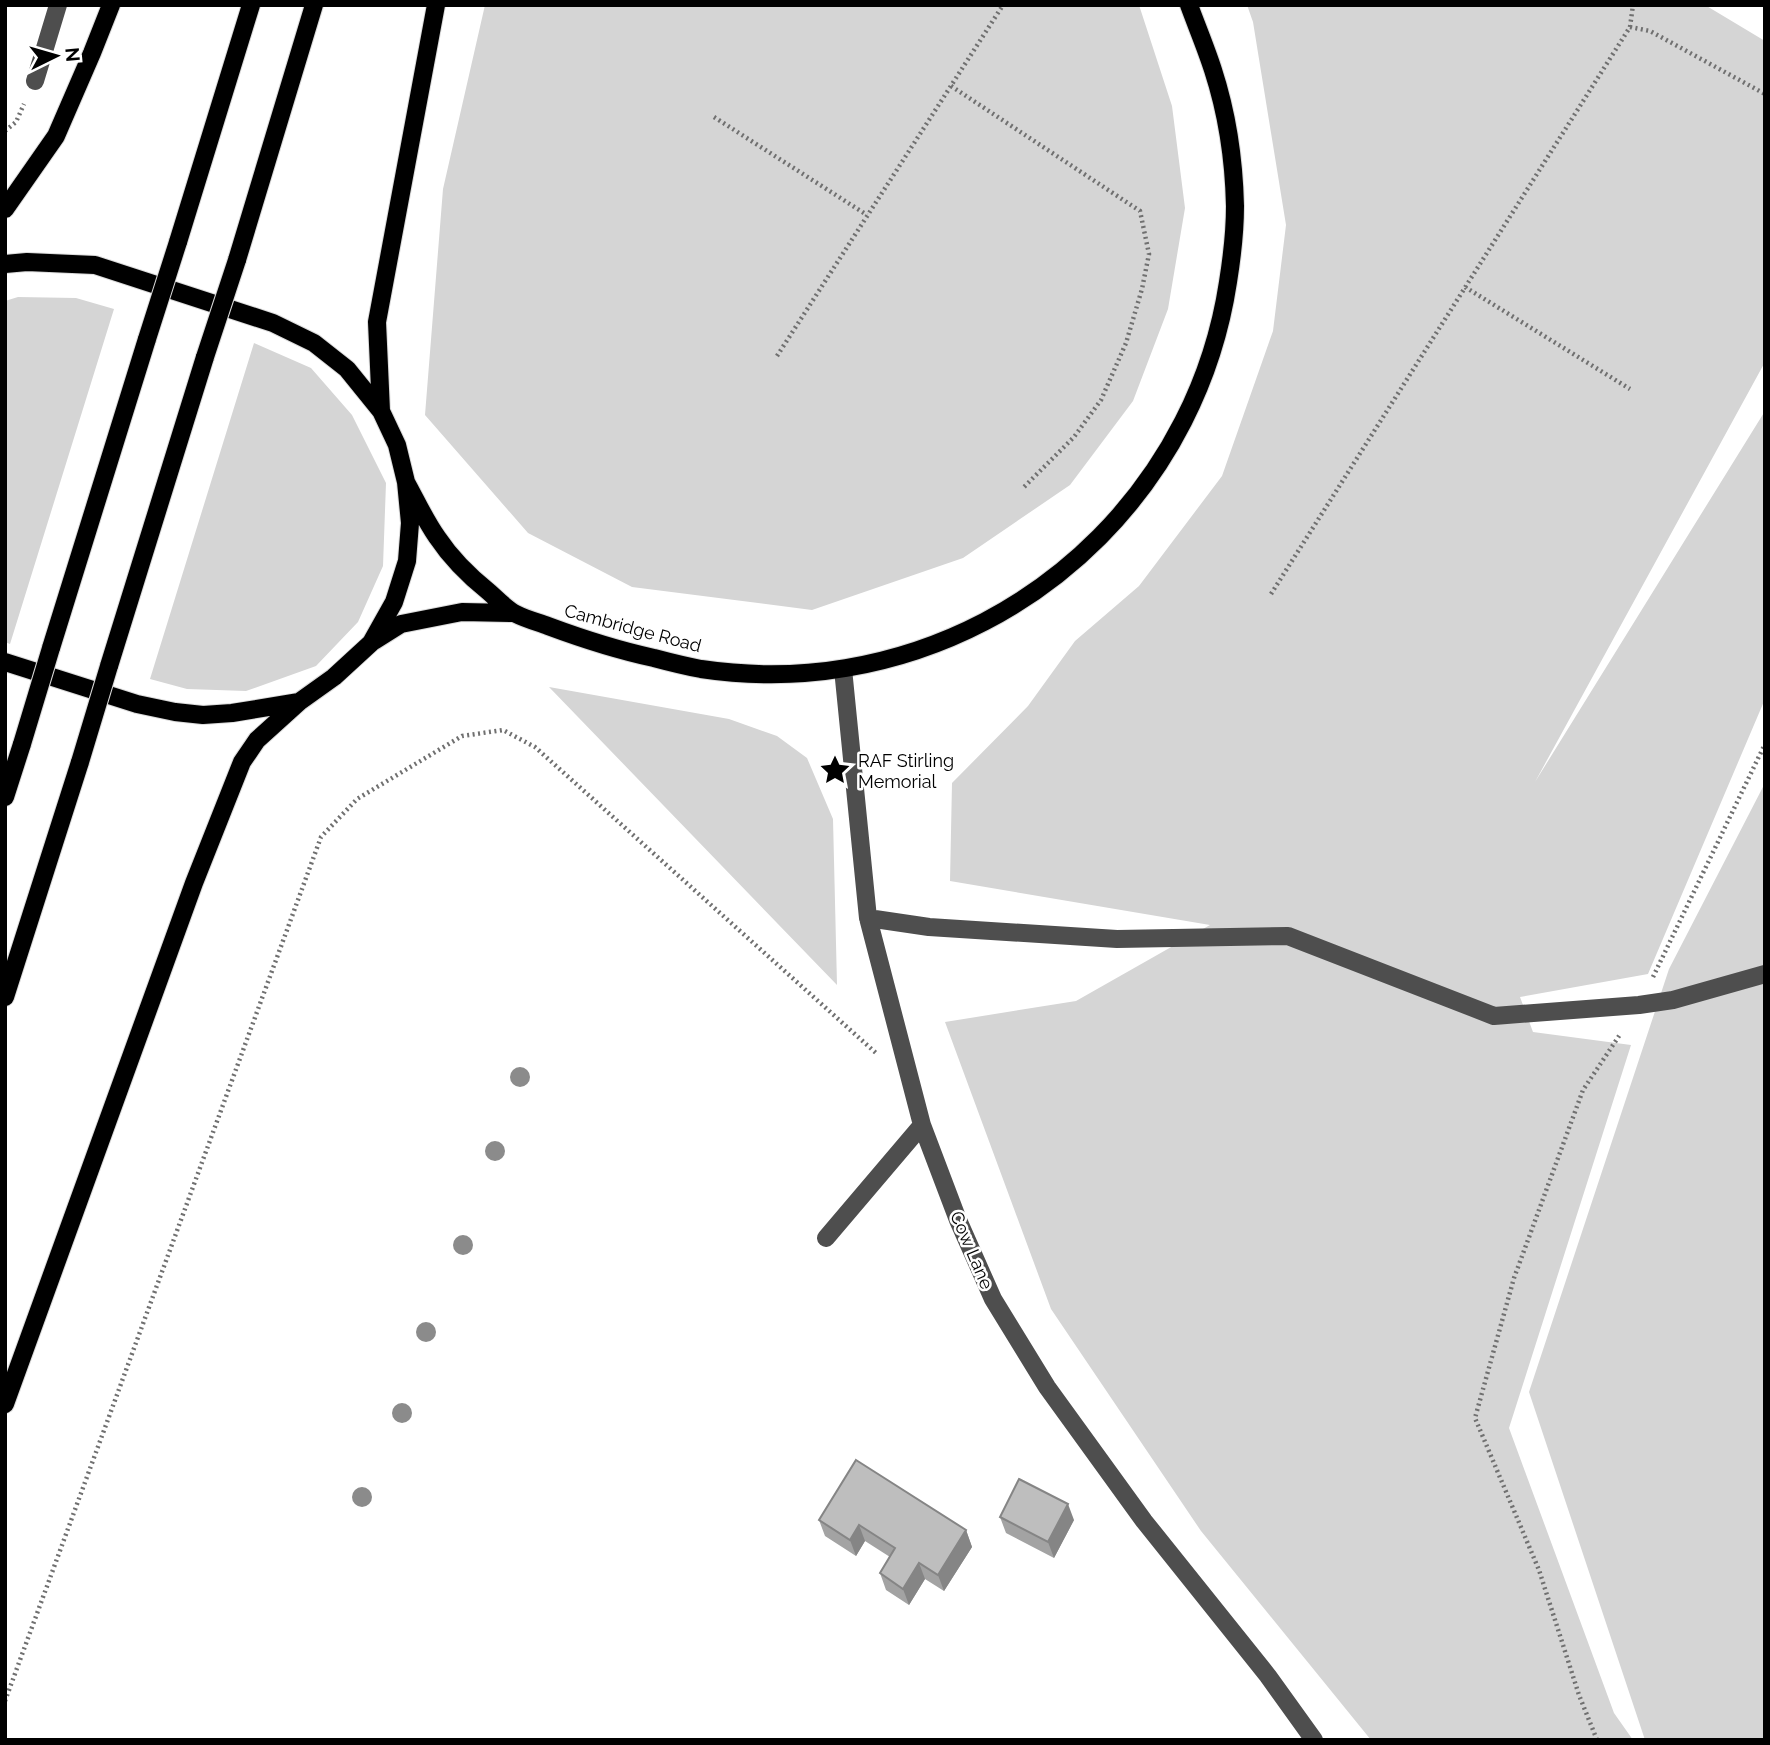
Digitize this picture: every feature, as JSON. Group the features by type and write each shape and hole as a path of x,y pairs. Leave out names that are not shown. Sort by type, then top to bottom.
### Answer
{"main road":[{"path":"5,209 56,136 111,5"},
{"path":"5,797 251,5"},
{"path":"5,997 237,260 314,5"},
{"path":"381,411 377,322 436,5"},
{"name":"Cambridge Road","path":"371,643 401,624 462,612 513,613 597,643 700,668 742,673 795,674 843,668 900,656 938,643 1000,614 1068,567 1103,534 1138,493 1178,433 1213,351 1224,306 1233,254 1235,209 1232,165 1226,119 1214,72 1189,5"},
{"path":"5,264 27,262 95,265 273,323 314,343 347,369 381,411 397,445 406,482 410,523 407,561 394,602 371,643 257,740 242,762 194,883 5,1405"},
{"name":"Cambridge Road","path":"406,482 437,537 468,575 513,613"},
{"path":"5,663 136,704 175,712 203,715 232,713 299,702"}],"street":[{"path":"35,81 58,5"},
{"name":"Cow Lane","path":"843,668 868,918 922,1125 958,1220 993,1299 1047,1387 1144,1521 1268,1676 1314,1740"},
{"path":"868,918 929,926 1117,939 1288,936 1494,1016 1673,1000 1765,974"},
{"path":"826,1238 922,1125"}],"path":[{"path":"777,356 1003,5"},
{"path":"1271,594 1630,27 1633,5"},
{"path":"1630,27 1650,31 1765,94"},
{"path":"5,131 16,122 35,81"},
{"path":"951,86 1140,211 1149,254 1126,343 1101,400 1074,438 1024,487"},
{"path":"714,117 867,215"},
{"path":"1465,287 1630,389"},
{"path":"5,1701 321,837 357,799 462,736 503,730 535,747 912,1085"},
{"path":"1597,1740 1578,1695 1539,1570 1475,1418 1514,1278 1583,1090 1639,1005 1765,744"}],"shaded area":[{"path":"485,5 1139,5 1172,106 1185,208 1168,309 1133,401 1070,485 963,558 812,610 632,587 528,533 425,415 443,189"},
{"path":"1247,5 1705,5 1765,41 1765,362 1535,782 1765,411 1765,699 1648,974 1520,997 1533,1032 1631,1045 1509,1428 1614,1713 1633,1740 1371,1740 1201,1531 1051,1309 945,1022 1076,1001 1210,925 950,881 952,783 1028,706 1075,641 1139,586 1222,476 1273,331 1286,225 1253,22"},
{"path":"18,297 76,298 114,309 10,644 5,642 5,301"},
{"path":"254,343 311,368 352,415 386,483 383,566 358,622 316,666 246,691 187,689 150,679"},
{"path":"549,687 729,719 777,736 807,758 833,819 837,985"},
{"path":"1765,783 1765,1740 1645,1740 1529,1392 1669,969"}],"building":[{"path":"856,1460 966,1530 938,1575 919,1563 903,1589 880,1573 895,1548 859,1525 850,1540 819,1520"},
{"path":"1019,1479 1068,1504 1048,1542 1000,1517"}],"place":[{"name":"RAF Stirling Memorial","path":"835,770"}]}
